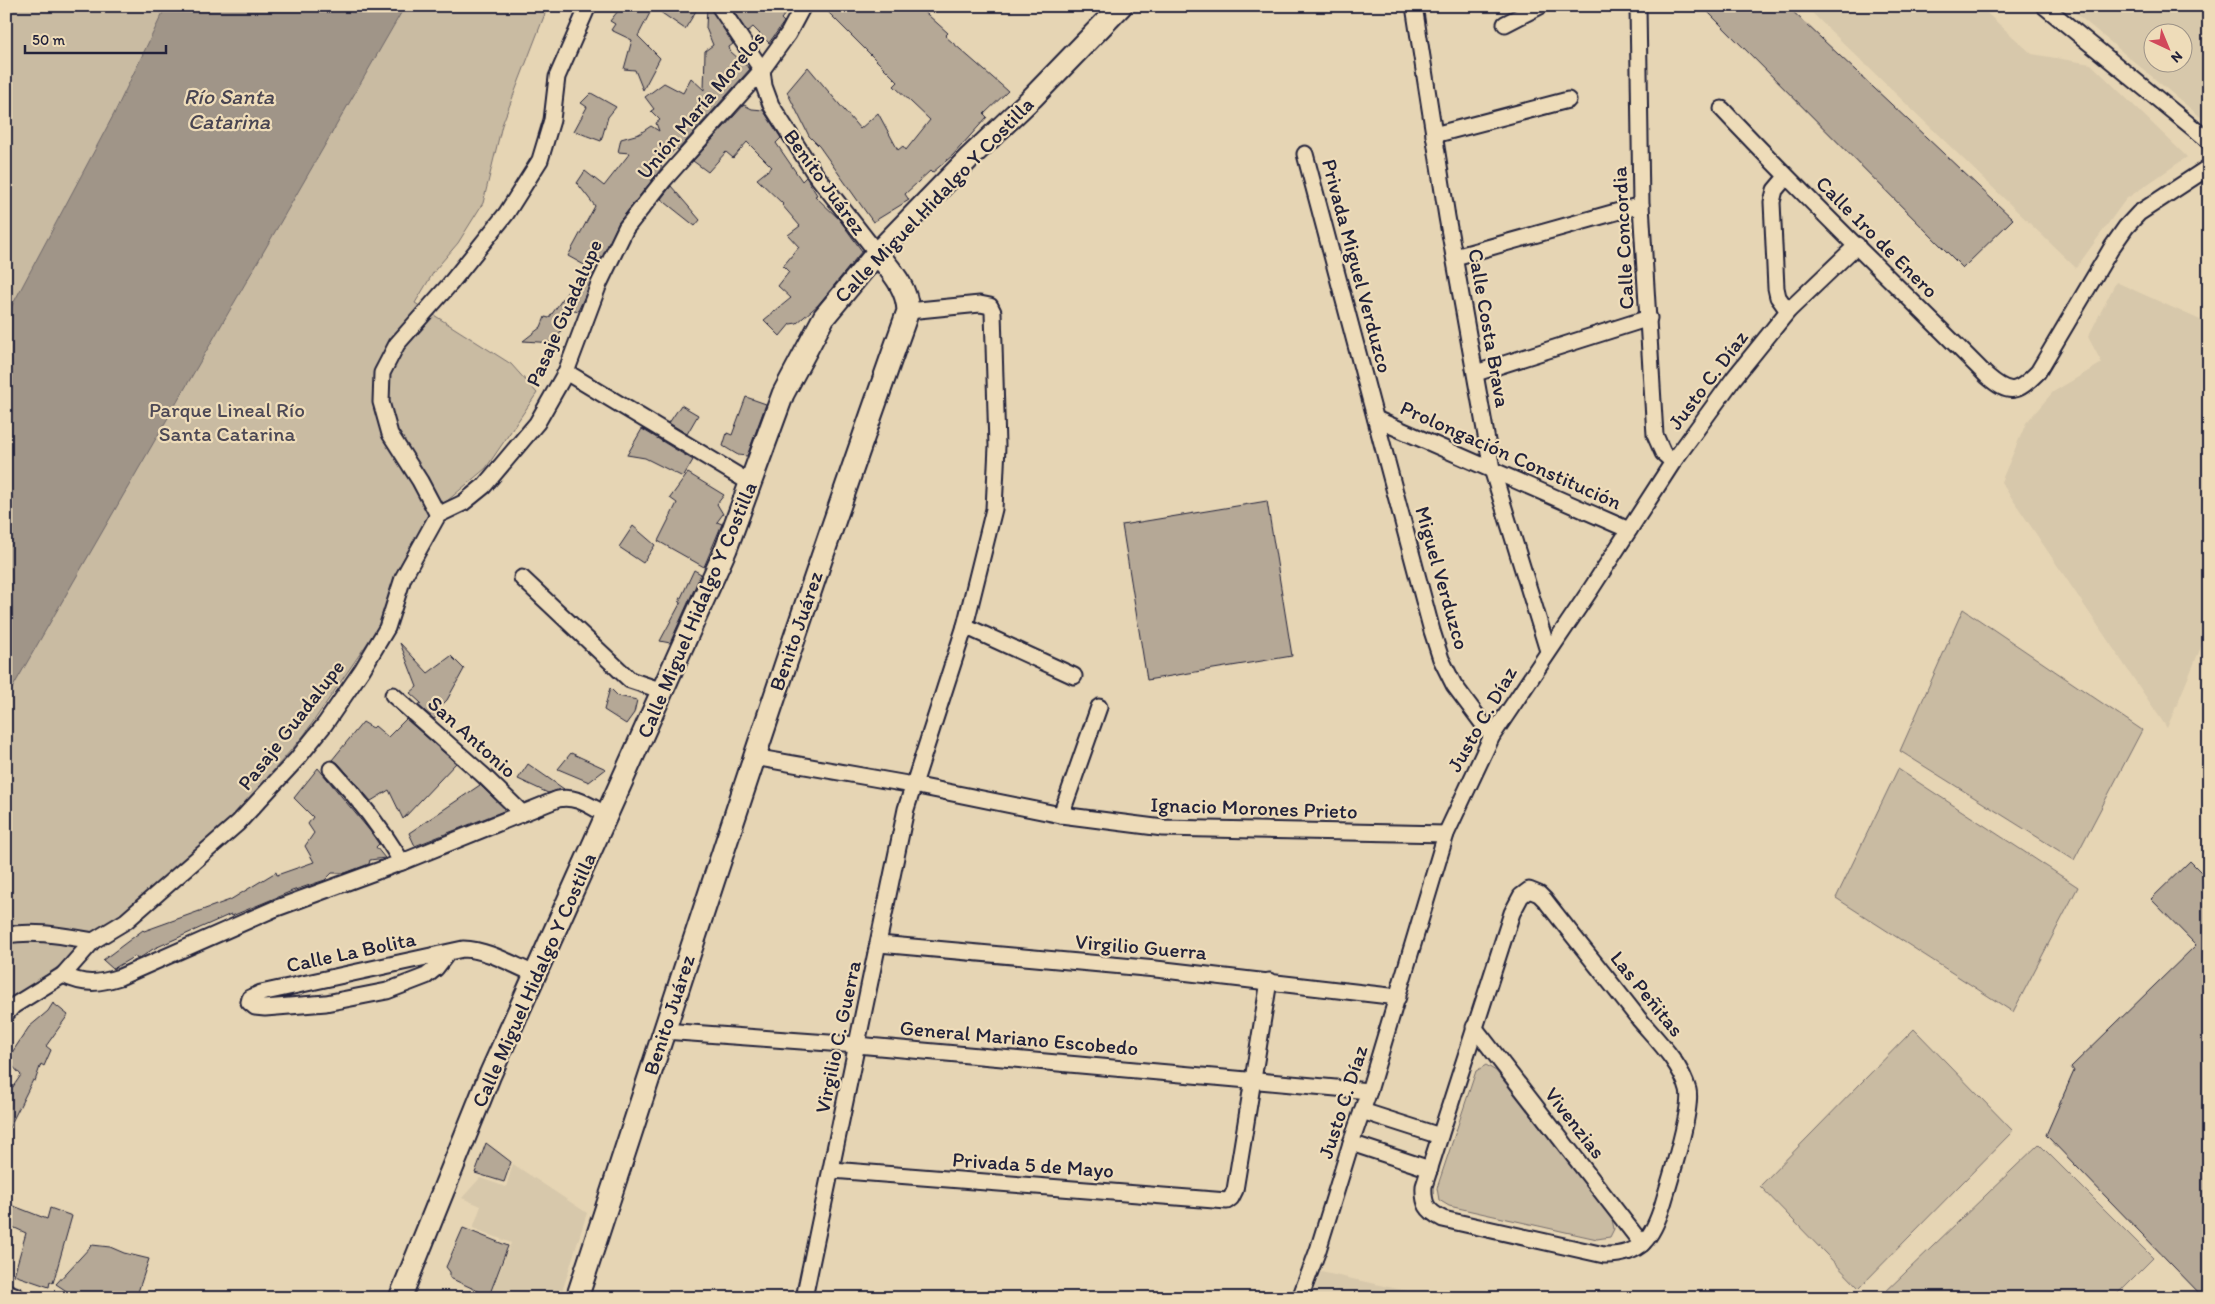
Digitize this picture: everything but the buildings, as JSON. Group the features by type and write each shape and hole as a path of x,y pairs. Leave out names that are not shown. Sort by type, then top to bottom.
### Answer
{"street":[{"path":"438,515 420,481 390,434 382,402 382,373 397,344 450,284 506,214 540,160 552,120 557,77 588,6"},
{"name":"Benito Juárez","path":"576,1298 822,553 908,311 907,297 902,285 813,171 771,105 764,86 762,70 719,6"},
{"name":"Unión María Morelos","path":"626,228 669,174 762,70 788,34 803,6"},
{"name":"Calle Miguel Hidalgo Y Costilla","path":"400,1298 488,1077 726,549 752,484 783,394 805,351 824,317 877,253 1121,6"},
{"name":"Calle Costa Brava","path":"1414,6 1447,217 1492,469 1548,652"},
{"path":"1505,24 1540,6"},
{"name":"Calle Concordia","path":"1638,6 1641,205 1655,435 1662,453 1673,462"},
{"path":"2044,6 2209,141"},
{"path":"1434,134 1568,100"},
{"name":"Calle 1ro de Enero","path":"1722,109 1786,177 1857,245 1987,376 2006,390 2014,390 2025,385 2038,372 2112,247 2126,227 2139,213 2209,167"},
{"name":"Privada Miguel Verduzco","path":"1304,154 1376,419"},
{"path":"1786,177 1775,190 1772,202 1776,288 1778,296 1788,311"},
{"path":"1455,257 1641,205"},
{"name":"Pasaje Guadalupe","path":"6,1014 13,1006 27,996 63,975 93,941 126,921 238,823 297,759 325,724 362,670 387,628 403,578 438,515 463,502 484,486 537,423 566,372 599,284 626,228"},
{"name":"Justo C. Díaz","path":"1300,1298 1318,1250 1369,1092 1446,834 1492,736 1591,589 1673,462 1734,378 1788,311 1857,245"},
{"path":"908,311 974,304 990,306 994,317 997,446 994,509 965,626 913,785"},
{"path":"1476,373 1649,318"},
{"path":"566,372 752,484"},
{"name":"Prolongación Constitución","path":"1376,419 1628,530"},
{"name":"Miguel Verduzco","path":"1376,419 1441,659 1454,685 1492,736"},
{"path":"522,578 630,680 663,691"},
{"path":"965,626 1074,676"},
{"name":"San Antonio","path":"393,695 492,783 522,813"},
{"path":"1061,815 1099,707"},
{"name":"Ignacio Morones Prieto","path":"754,757 913,785 1061,815 1163,828 1446,834"},
{"path":"331,769 357,797 402,862"},
{"name":"Virgilio C. Guerra","path":"804,1298 906,809 913,785"},
{"path":"63,975 78,982 109,981 274,909 402,862 522,813 568,797 607,815"},
{"name":"Las Peñitas","path":"1528,890 1534,891 1544,900 1670,1057 1689,1091 1675,1162 1656,1225 1642,1244 1630,1252 1618,1256 1604,1256 1443,1219 1425,1206 1424,1186 1474,1027 1512,913 1521,896 1528,890"},
{"path":"6,935 23,932 49,933 93,941"},
{"name":"Virgilio Guerra","path":"879,944 1269,981 1398,996"},
{"name":"Calle La Bolita","path":"364,995 326,1003 265,1008 255,1007 249,1000 261,993 446,955 463,949 491,954 535,974"},
{"path":"360,972 364,995 387,991 426,976 436,968 446,955"},
{"path":"1254,1081 1269,981"},
{"name":"Vivenzias","path":"1474,1027 1642,1244"},
{"name":"General Mariano Escobedo","path":"664,1031 857,1044 1369,1092"},
{"name":"Privada 5 de Mayo","path":"832,1170 1222,1201 1231,1198 1235,1190 1254,1081"},
{"path":"1362,1111 1440,1136"},
{"path":"1351,1143 1430,1169"},
{"path":"6,1295 14,1298"}],"shaded area":[{"path":"1805,6 1979,6 2032,54 2091,64 2187,157 2126,199 2076,268"},
{"path":"2067,6 2209,6 2209,124 2146,72 2192,72 2192,22 2142,22 2142,68"},
{"path":"2116,282 2209,324 2209,628 2167,728 2001,482 2026,423 2053,392 2102,363 2088,337"},
{"path":"513,1164 587,1213 560,1298 489,1298 511,1243 473,1228 481,1206 462,1198 480,1178 506,1187"},
{"path":"1321,1272 1438,1298 1311,1298"}],"green space":[{"name":"Parque Lineal Río Santa Catarina","path":"6,6 548,6 502,125 483,203 458,243 435,270 415,303 511,364 537,393 486,468 428,517 401,563 377,629 304,735 236,814 82,950 6,1003"},
{"path":"1963,609 2142,730 2074,860 1900,751"},
{"path":"1898,769 2078,887 2013,1012 1836,898"},
{"path":"1914,1029 2013,1131 1859,1288 1760,1186"},
{"path":"1486,1065 1496,1071 1612,1219 1614,1229 1610,1237 1597,1239 1449,1206 1439,1200 1437,1188 1476,1071"},
{"path":"2039,1144 2153,1258 2113,1298 1879,1298"}],"water":[{"name":"Río Santa Catarina","path":"166,6 405,6 6,699 6,317 114,114"}]}
